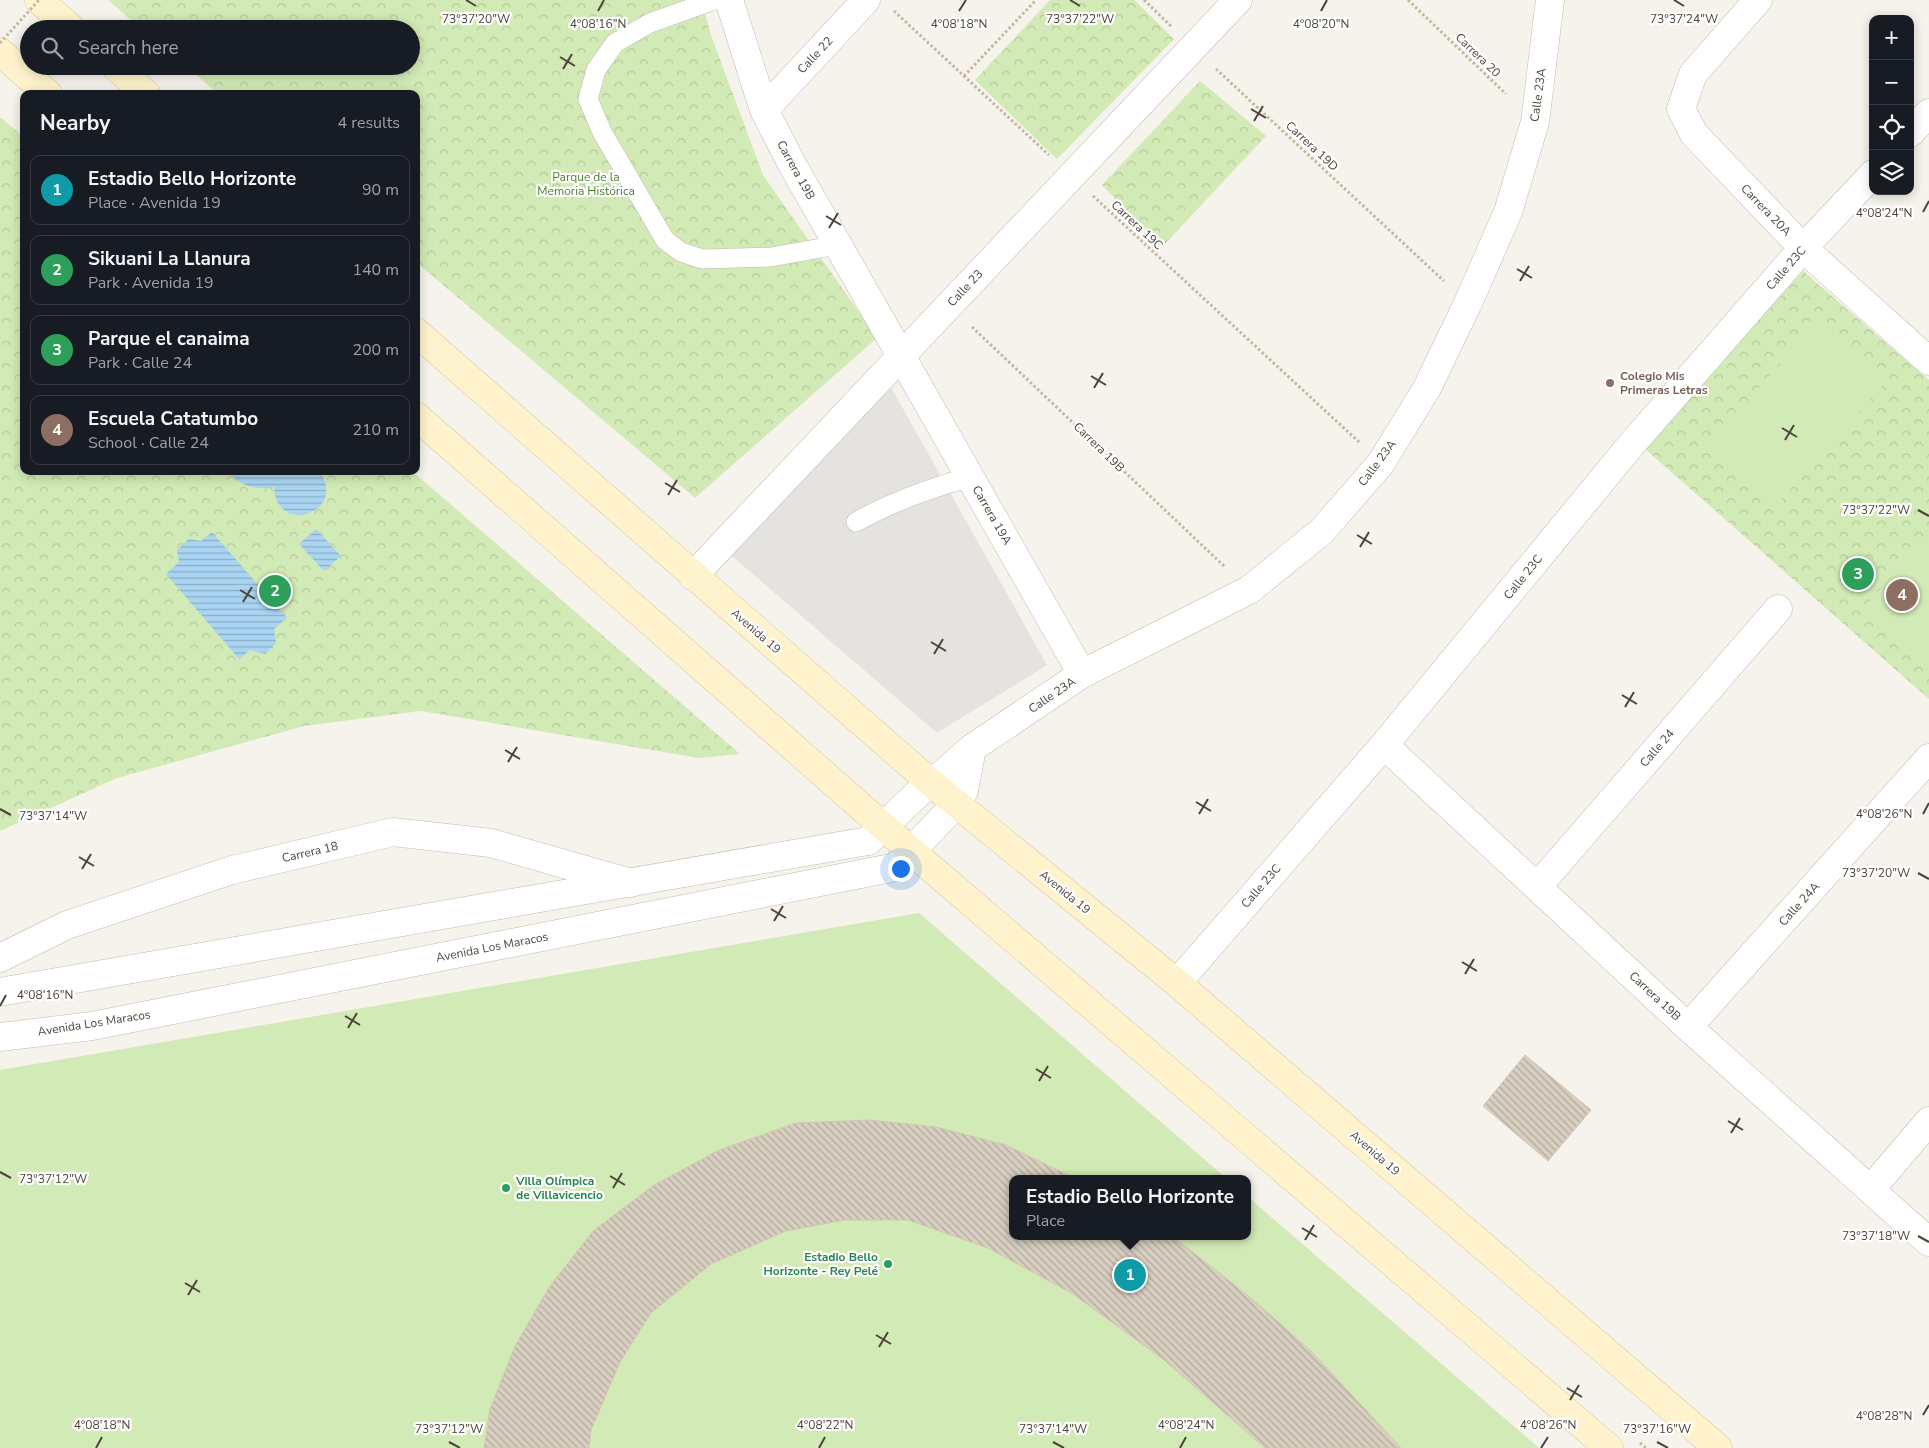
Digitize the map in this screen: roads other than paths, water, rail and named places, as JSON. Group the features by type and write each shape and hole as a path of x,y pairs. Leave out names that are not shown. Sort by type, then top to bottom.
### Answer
{"main road":[{"path":"39,0 62,20"},
{"path":"0,52 20,70"},
{"path":"26,75 43,90"},
{"path":"125,75 142,90"},
{"name":"Avenida 19","path":"420,336 930,782 1177,983 1718,1448"},
{"path":"420,420 911,850 1609,1448"}],"street":[{"name":"Carrera 19B","path":"729,0 764,110 901,357"},
{"name":"Calle 23","path":"693,576 1238,0"},
{"name":"Calle 23A","path":"930,782 944,773 972,748 1082,674 1249,590 1322,531 1381,463 1427,388 1468,303 1508,212 1536,122 1550,0"},
{"name":"Carrera 20A","path":"1758,0 1693,74 1682,109 1694,134 1803,248 1929,361"},
{"name":"Calle 22","path":"764,110 878,3"},
{"path":"1914,129 1929,113"},
{"name":"Calle 23C","path":"1177,983 1384,745 1631,445 1803,248 1869,178"},
{"name":"Carrera 19A","path":"901,357 1082,674"},
{"name":"Calle 24","path":"1537,887 1778,609"},
{"name":"Carrera 19B","path":"1384,745 1688,1027 1929,1242"},
{"path":"957,803 964,791 972,748"},
{"name":"Calle 24A","path":"1688,1027 1929,758"},
{"path":"0,992 868,841 930,782"},
{"name":"Avenida Los Maracos","path":"0,1037 92,1026 896,867 957,803"},
{"name":"Carrera 18","path":"0,958 67,926 232,870 393,832 490,843 631,883"},
{"path":"1871,1189 1929,1121"}],"lane":[{"path":"714,0 650,23 615,43 596,70 588,100 602,132 664,240 681,252 702,260 771,257 838,246"},
{"path":"856,522 931,488 970,477"}],"water":[{"path":"321,475 326,485 325,498 319,507 309,513 297,515 287,512 278,503 274,487 260,488 248,486 233,476"},
{"path":"316,529 341,556 324,571 299,544"},
{"path":"212,532 287,618 274,629 276,643 265,654 250,650 239,659 166,574 179,562 177,550 189,539 201,541"}],"place":[{"name":"Colegio Mis Primeras Letras","path":"1610,383"},
{"name":"Parque el canaima","path":"1858,574"},
{"name":"Sikuani La Llanura","path":"275,591"},
{"name":"Escuela Catatumbo","path":"1902,595"},
{"name":"Villa Olímpica de Villavicencio","path":"506,1188"},
{"name":"Estadio Bello Horizonte - Rey Pelé","path":"888,1264"},
{"name":"Estadio Bello Horizonte","path":"1130,1275"}],"park label":[{"name":"Parque de la Memoria Histórica","path":"586,184"}]}
